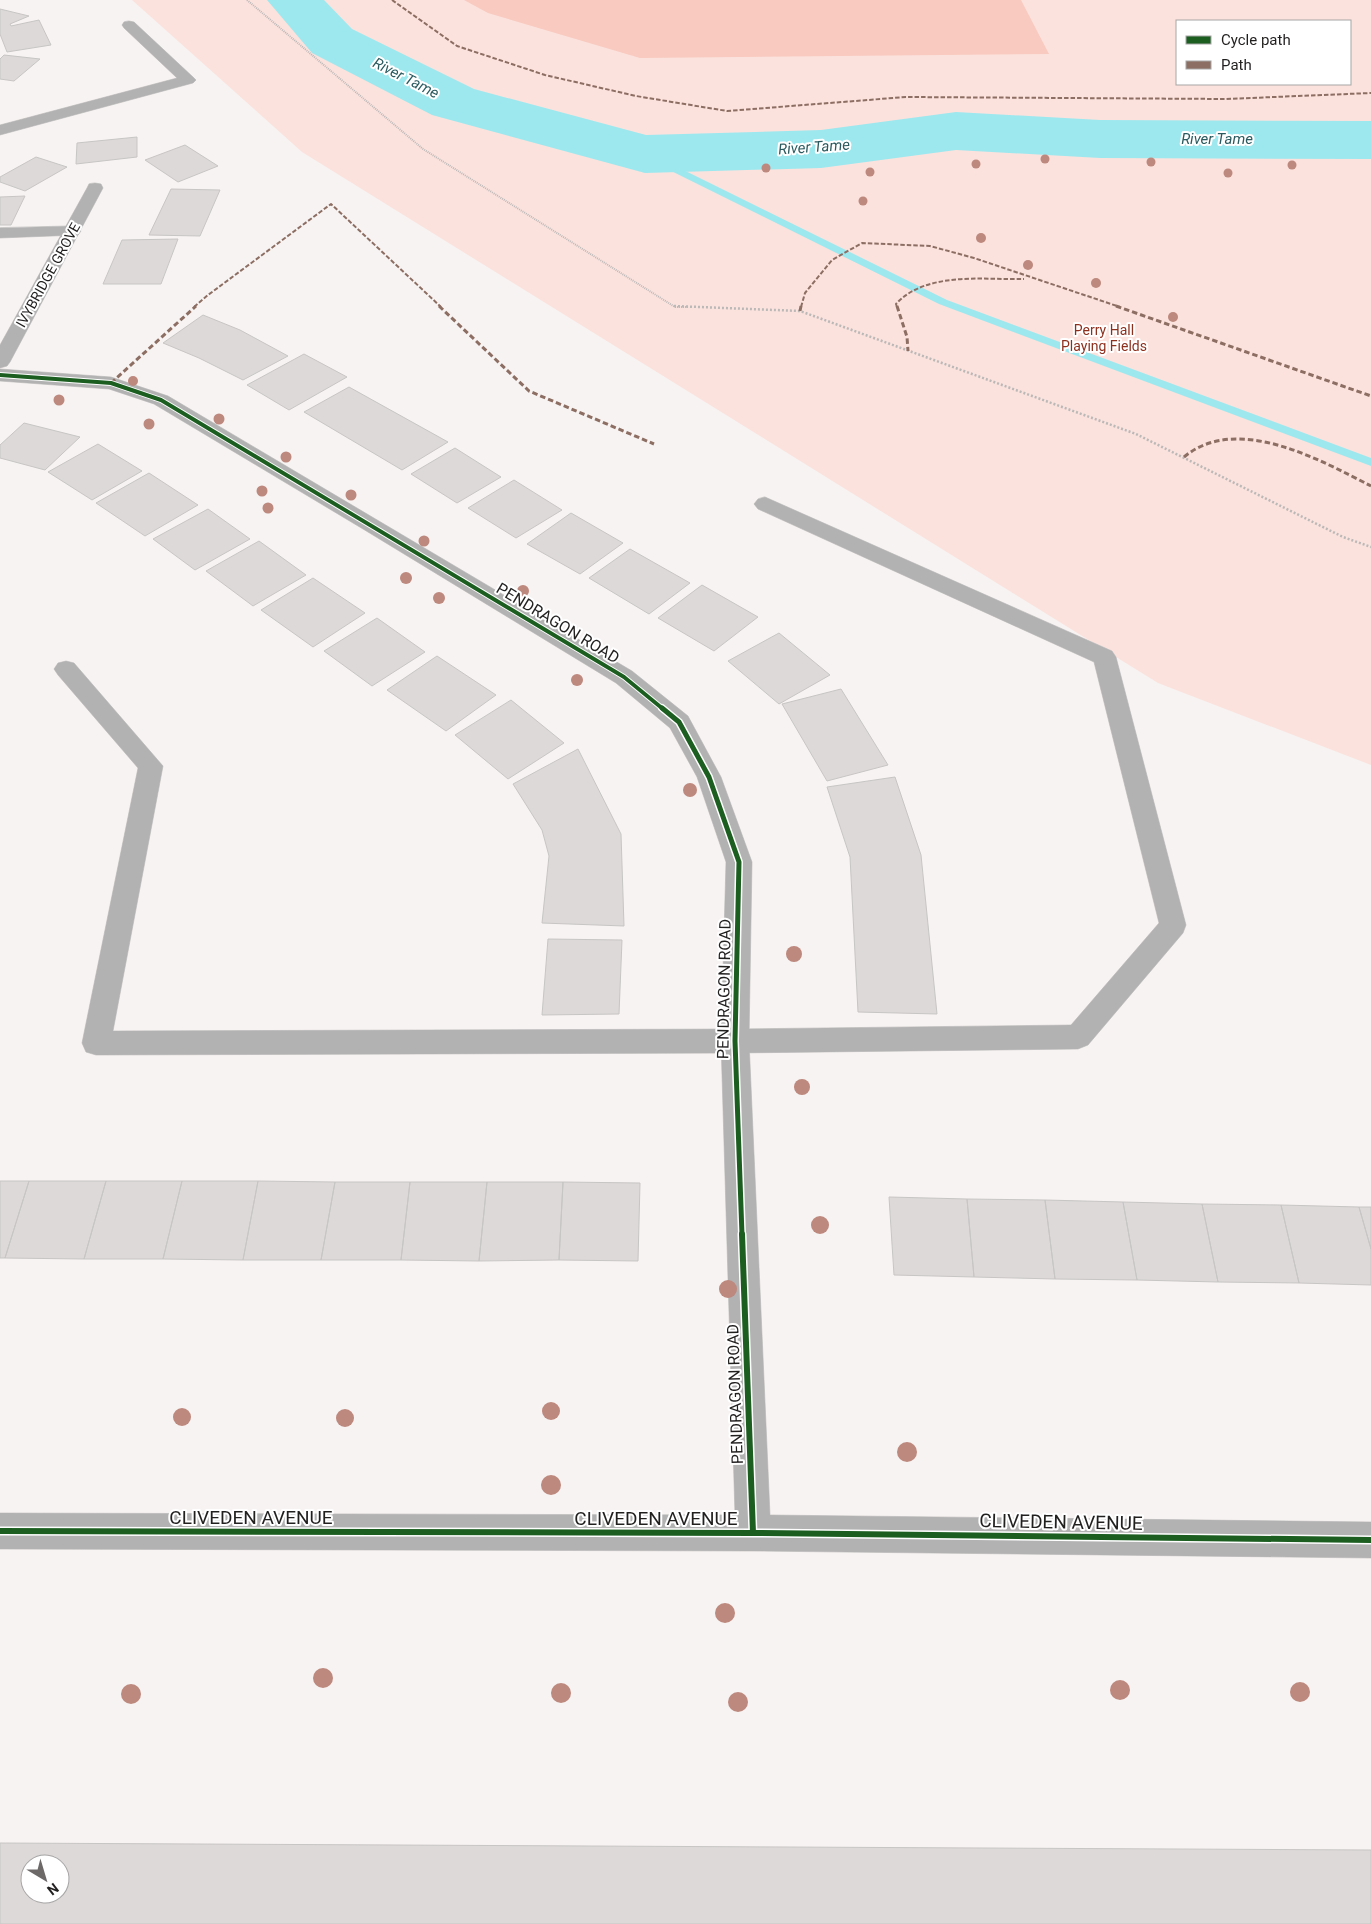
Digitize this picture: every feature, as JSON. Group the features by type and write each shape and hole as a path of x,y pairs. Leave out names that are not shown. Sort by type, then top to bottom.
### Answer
{"street":[{"path":"0,130 188,80 129,25"},
{"name":"IVYBRIDGE GROVE","path":"0,362 95,188"},
{"path":"0,233 72,231"},
{"name":"PENDRAGON ROAD","path":"0,375 111,383 161,400 372,524 624,678 679,722 709,777 739,862 735,1041 753,1533"},
{"path":"66,669 151,766 96,1043 735,1041 1078,1037 1173,925 1104,657 765,504"},
{"name":"CLIVEDEN AVENUE","path":"0,1531 753,1533 1371,1540"}],"path":[{"path":"247,0 423,149 675,308 800,311 1136,434 1344,537 1371,547"}],"green space":[{"name":"Perry Hall Playing Fields","path":"132,0 1371,0 1371,765 1158,683 302,152"}],"shaded area":[{"path":"464,0 1021,0 1049,54 640,58 488,13"}],"building":[{"path":"0,9 29,16 10,24 11,26 39,20 51,45 7,52 0,34"},
{"path":"4,55 40,59 14,81 0,79 0,59"},
{"path":"137,137 137,157 76,164 77,143"},
{"path":"185,145 218,166 178,182 145,160"},
{"path":"36,157 67,167 25,191 0,182 0,177"},
{"path":"171,189 220,190 200,236 149,235"},
{"path":"25,196 11,225 0,225 0,197"},
{"path":"178,239 161,284 103,284 122,240"},
{"path":"203,315 240,330 288,356 243,380 163,343"},
{"path":"304,354 347,377 289,410 247,385"},
{"path":"349,387 448,442 402,470 304,412"},
{"path":"24,423 80,437 45,470 0,458 0,445"},
{"path":"98,444 142,471 92,500 48,472"},
{"path":"455,448 501,477 457,503 411,474"},
{"path":"149,473 198,505 145,536 96,503"},
{"path":"514,480 562,510 516,538 468,508"},
{"path":"208,509 250,539 195,570 153,539"},
{"path":"571,513 623,543 580,574 527,544"},
{"path":"259,541 306,575 253,606 206,571"},
{"path":"630,549 690,583 649,614 589,578"},
{"path":"313,578 365,613 313,647 261,610"},
{"path":"702,585 758,617 714,651 658,618"},
{"path":"377,618 425,652 372,686 324,651"},
{"path":"779,633 830,675 779,704 728,661"},
{"path":"437,656 496,695 446,731 387,690"},
{"path":"841,689 888,765 827,781 782,704"},
{"path":"511,700 564,743 508,779 455,735"},
{"path":"578,749 621,834 624,926 542,923 549,856 542,830 513,784"},
{"path":"895,777 921,855 937,1014 858,1012 850,857 827,787"},
{"path":"548,939 622,940 619,1014 542,1015"},
{"path":"0,1181 29,1181 5,1258 0,1258"},
{"path":"29,1181 106,1181 84,1259 5,1258"},
{"path":"106,1181 182,1181 163,1259 84,1259"},
{"path":"182,1181 258,1181 243,1260 163,1259"},
{"path":"258,1181 335,1182 321,1260 243,1260"},
{"path":"335,1182 410,1182 401,1260 321,1260"},
{"path":"410,1182 487,1182 479,1261 401,1260"},
{"path":"487,1182 563,1182 559,1260 479,1261"},
{"path":"563,1182 640,1183 638,1261 559,1260"},
{"path":"889,1197 967,1199 974,1277 894,1275"},
{"path":"967,1199 1045,1200 1055,1279 974,1277"},
{"path":"1045,1200 1123,1202 1137,1280 1055,1279"},
{"path":"1123,1202 1202,1204 1218,1282 1137,1280"},
{"path":"1202,1204 1281,1205 1299,1283 1218,1282"},
{"path":"1281,1205 1359,1207 1371,1249 1371,1285 1299,1283"},
{"path":"1359,1207 1371,1207 1371,1249"},
{"path":"0,1843 1371,1850 1371,1924 0,1924"}],"waterway":[{"name":"River Tame","path":"294,0 332,41 453,102 645,154 821,149 956,131 1100,139 1371,140"},
{"path":"645,154 943,302 1371,462"}],"marked path":[{"path":"392,0 457,46 545,75 636,96 727,111 906,97 1226,99 1371,93"},
{"path":"111,383 208,295 331,204 529,391 654,444"},
{"path":"800,311 805,293 832,260 862,243 930,246 974,258 1162,321 1246,353 1371,396"},
{"path":"908,351 907,337 896,304 906,294 933,284 948,282 1024,279"},
{"path":"1184,457 1203,444 1224,439 1245,439 1290,449 1371,486"}],"cycle path":[{"path":"0,375 111,383 161,400 624,677 679,722 709,777 739,862 735,1041 753,1533"},
{"path":"0,1531 753,1533 1371,1540"}]}
